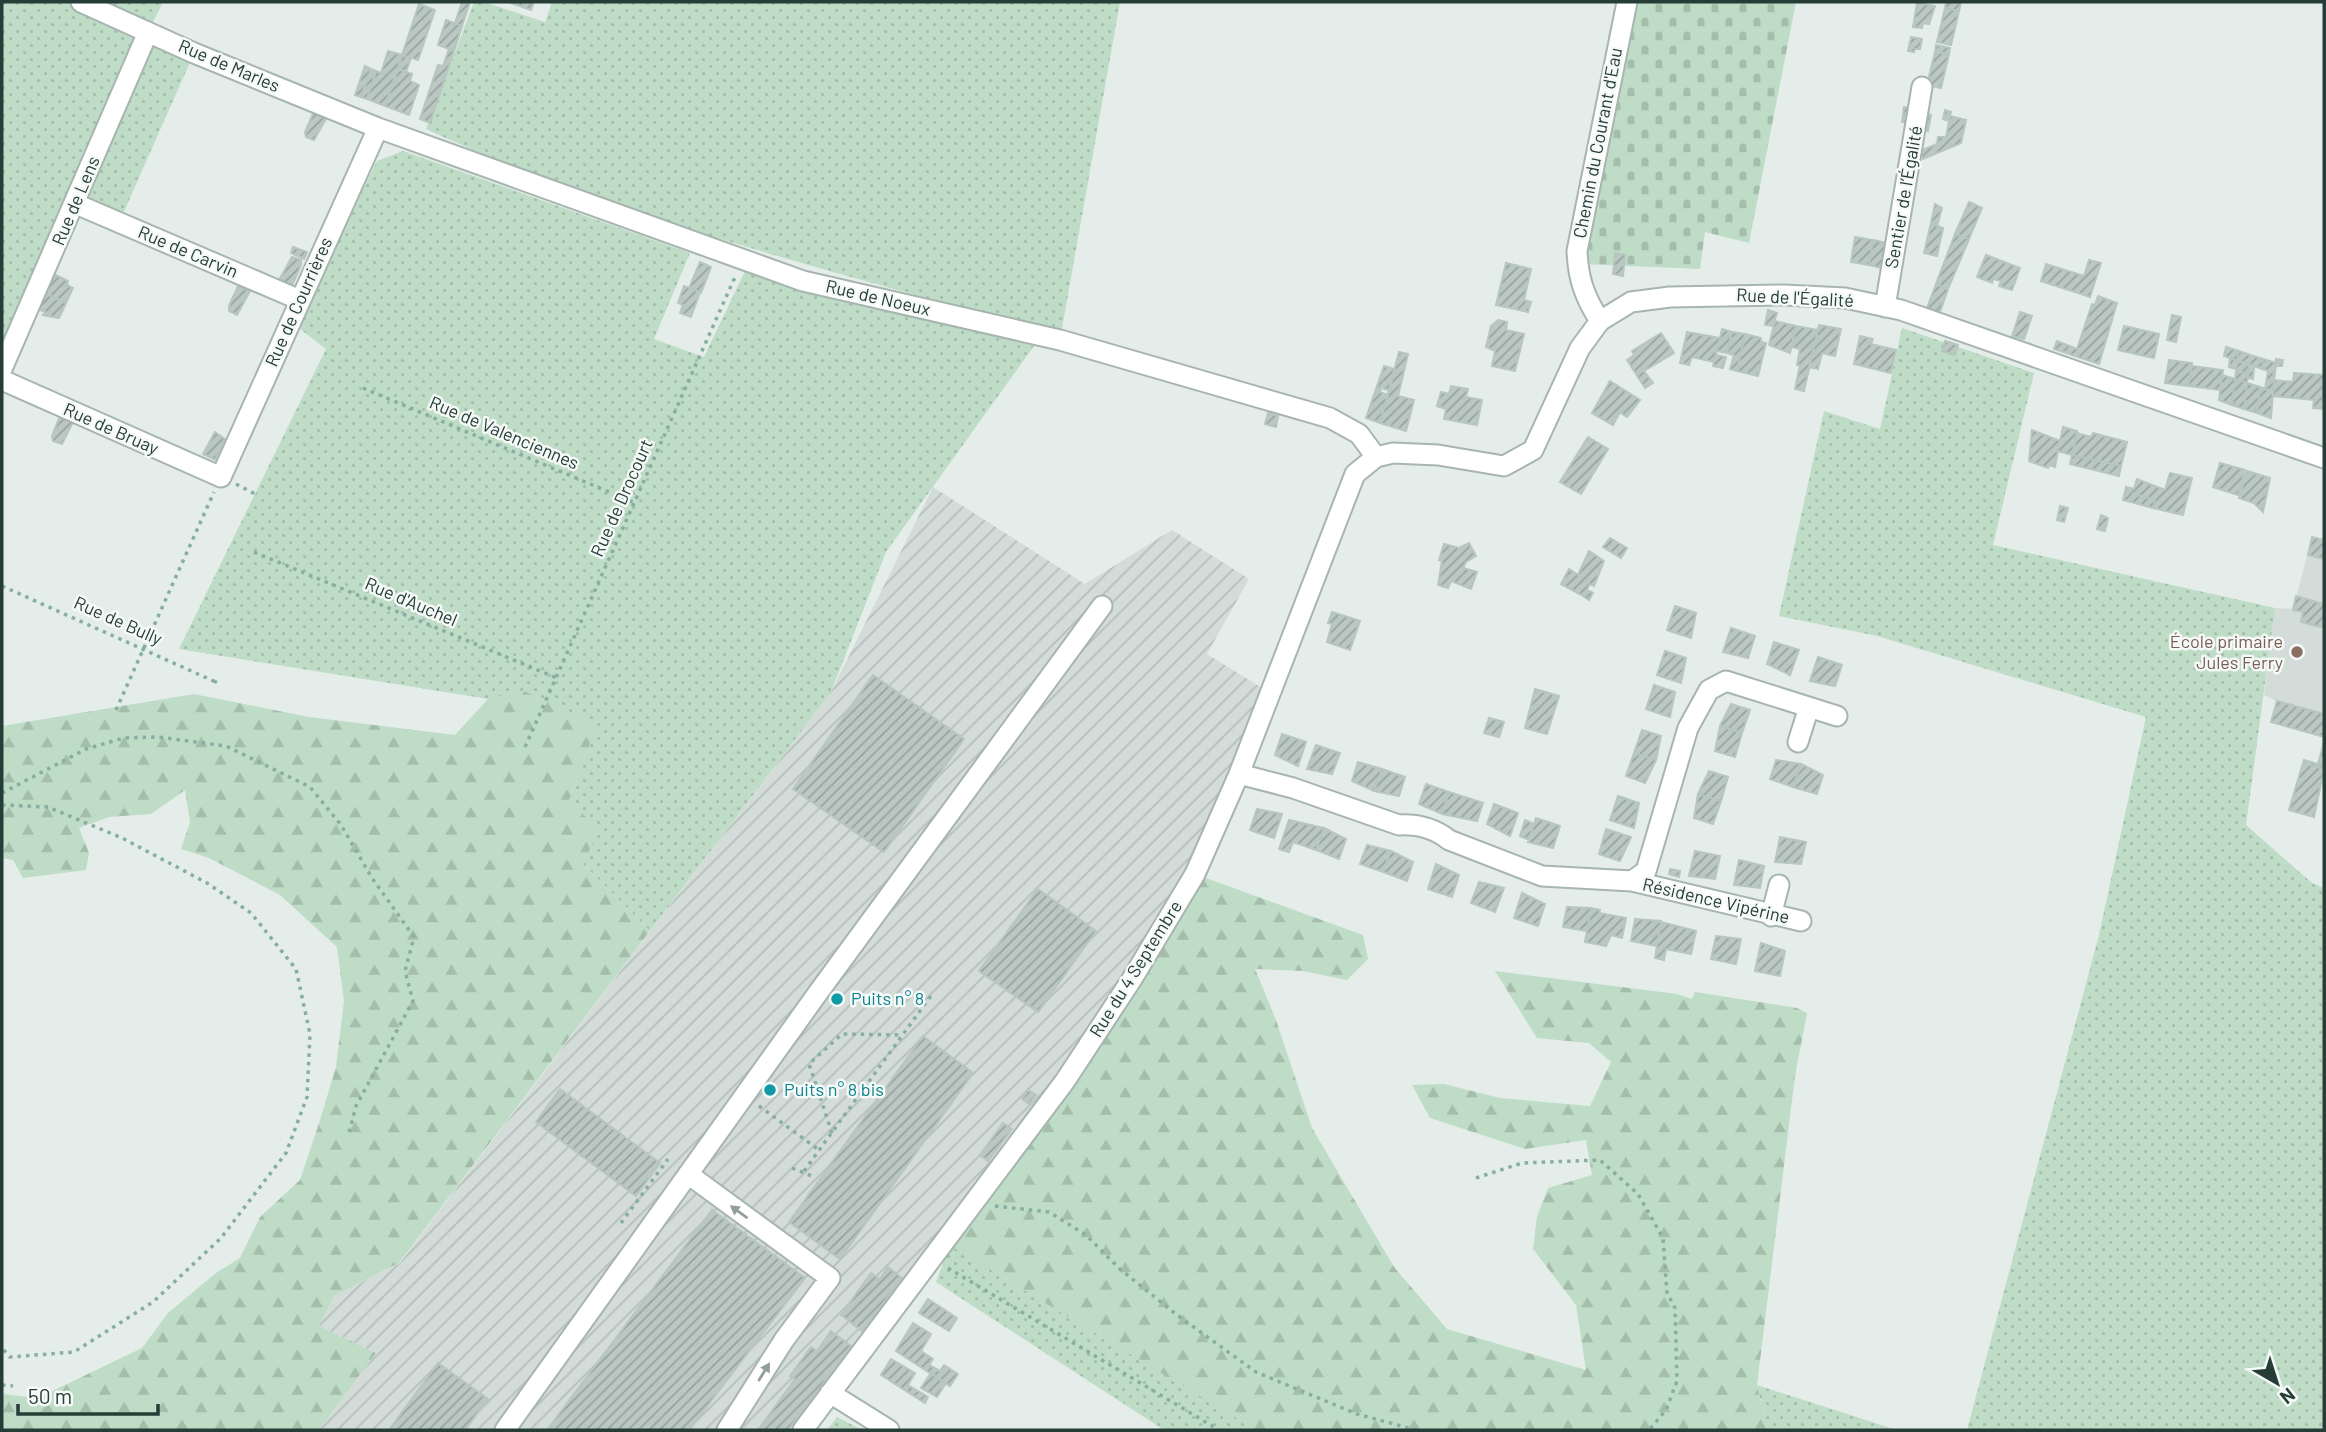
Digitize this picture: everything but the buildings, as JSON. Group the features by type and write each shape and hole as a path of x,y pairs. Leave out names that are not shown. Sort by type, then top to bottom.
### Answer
{"street":[{"name":"Rue de Marles","path":"81,2 378,128"},
{"name":"Chemin du Courant d'Eau","path":"1600,321 1578,278 1577,251 1627,2"},
{"name":"Rue de Lens","path":"2,369 76,204 148,32"},
{"name":"Sentier de l’Égalité","path":"1885,307 1922,87"},
{"name":"Rue de Noeux","path":"378,128 803,281 1060,340 1330,418 1359,434 1376,457"},
{"name":"Rue de Courrières","path":"221,477 378,128"},
{"name":"Rue de Carvin","path":"76,204 300,300"},
{"name":"Rue de l'Égalité","path":"1376,457 1393,453 1438,455 1504,466 1532,450 1580,348 1600,321 1631,302 1670,296 1784,295 1845,298 1885,307 2281,441 2323,458"},
{"name":"Rue de Bruay","path":"2,380 221,477"},
{"name":"Rue du 4 Septembre","path":"803,1430 934,1259 1065,1081 1132,979 1195,874 1239,774 1354,474 1376,457"},
{"path":"505,1430 1102,606"},
{"name":"Résidence Vipérine","path":"1632,881 1646,871 1688,728 1709,690 1726,681 1837,716"},
{"path":"1798,742 1809,707"},
{"name":"Résidence Vipérine","path":"1239,774 1293,788 1399,825 1415,824 1439,832 1449,840 1542,876 1632,881 1801,921"},
{"path":"1771,916 1779,886"},
{"path":"688,1174 830,1278 784,1339 727,1430"},
{"path":"830,1393 890,1430"}],"path":[{"name":"Rue de Drocourt","path":"525,747 635,503 724,296 744,260"},
{"name":"Rue de Valenciennes","path":"363,388 635,503"},
{"path":"116,710 221,477"},
{"name":"Rue d'Auchel","path":"254,552 557,678"},
{"name":"Rue de Bully","path":"2,586 218,683 215,681"},
{"path":"2,793 86,749 124,738 158,737 226,746 310,787 341,825 372,878 415,937 405,971 413,1001 356,1106 349,1133"},
{"path":"2,805 48,807 122,838 207,883 251,913 296,969 310,1034 307,1097 286,1153 220,1238 153,1302 74,1352 10,1357 2,1349"},
{"path":"804,1171 933,993"},
{"path":"832,1133 809,1064 842,1034 903,1035"},
{"path":"751,1101 819,1150"},
{"path":"621,1223 668,1159"},
{"path":"1476,1178 1522,1163 1600,1160 1638,1194 1663,1238 1667,1293 1675,1308 1677,1381 1666,1410 1649,1430"},
{"path":"792,1168 814,1177"},
{"path":"975,1203 1049,1212 1086,1235 1120,1269 1177,1315 1256,1372 1357,1413 1416,1430"},
{"path":"934,1259 1219,1430"},
{"path":"2,1385 13,1386"}],"shaded area":[{"path":"933,487 1085,584 1172,530 1249,579 1207,654 1270,693 1239,774 1132,979 803,1430 319,1430 376,1353 319,1326 334,1296 400,1263 831,692"},
{"name":"École primaire Jules Ferry","path":"2312,537 2324,540 2324,737 2271,722 2276,701 2264,695 2275,608 2293,609"}],"green space":[{"path":"2,2 163,2 148,32 194,53 119,223 76,205 2,369"},
{"path":"474,2 484,2 545,22 552,2 1120,2 1061,334 739,245 580,192 426,129"},
{"path":"1635,2 1796,2 1749,243 1705,232 1700,269 1583,264"},
{"path":"403,151 690,253 654,339 704,357 746,269 823,293 1034,346 886,552 831,692 650,931 583,864 569,802 596,724 524,691 488,699 179,649 326,349 295,325 377,161"},
{"path":"1902,328 2034,373 1993,545 2275,608 2246,825 2312,883 2324,888 2324,1430 1967,1430 2099,935 2146,717 1877,636 1779,616 1824,411 1880,429"},
{"path":"524,691 597,724 569,801 599,829 583,864 650,931 399,1263 334,1296 319,1326 376,1353 319,1430 2,1430 2,1394 38,1398 142,1348 168,1313 216,1273 240,1258 260,1217 300,1180 336,1067 344,1001 337,947 280,895 209,858 181,849 190,822 185,790 151,814 109,817 79,828 89,853 86,870 23,878 13,860 2,858 2,726 194,694 309,717 455,735 488,699"},
{"path":"1195,874 1363,935 1368,959 1347,980 1303,971 1255,969 1276,1020 1312,1128 1394,1267 1447,1329 1586,1370 1576,1305 1533,1249 1537,1217 1548,1188 1592,1175 1586,1140 1525,1149 1430,1118 1412,1085 1444,1084 1500,1098 1590,1106 1611,1062 1589,1043 1537,1038 1495,971 1677,994 1692,999 1695,992 1797,1008 1807,1013 1795,1076 1757,1385 1768,1430 1256,1430 946,1243"},
{"path":"950,1245 1257,1430 1164,1430 936,1282"},
{"path":"1757,1385 1897,1430 1768,1430"},
{"path":"837,1417 862,1430 827,1430"}],"place":[{"name":"École primaire Jules Ferry","path":"2297,652"},
{"name":"Puits n° 8","path":"837,999"},
{"name":"Puits n° 8 bis","path":"770,1090"}]}
